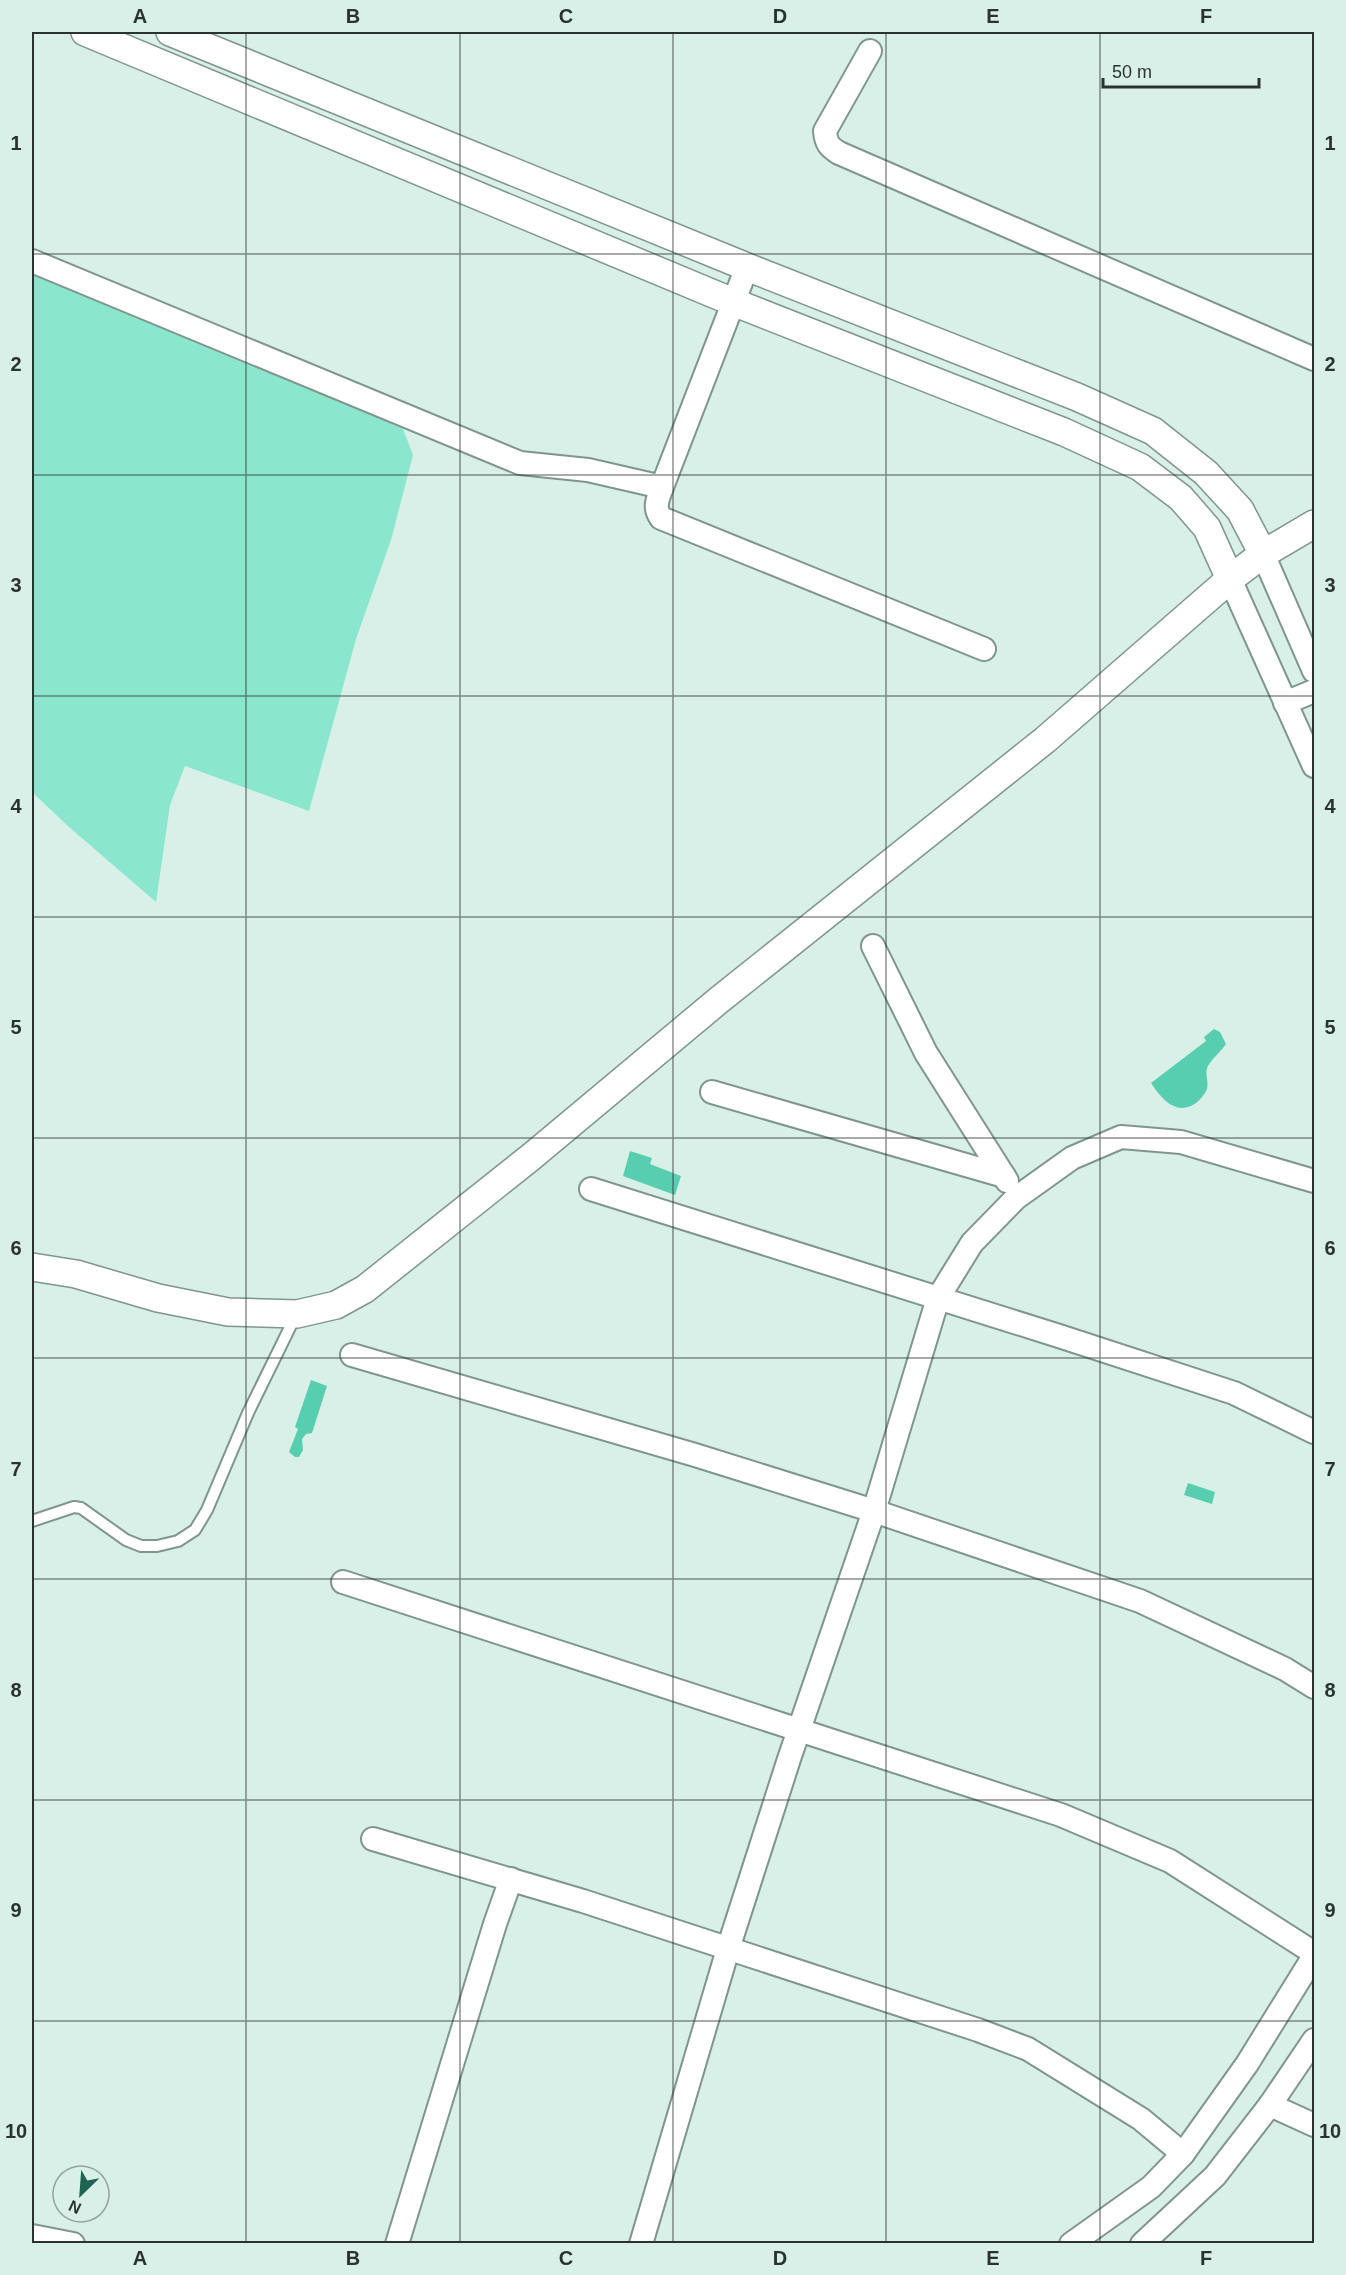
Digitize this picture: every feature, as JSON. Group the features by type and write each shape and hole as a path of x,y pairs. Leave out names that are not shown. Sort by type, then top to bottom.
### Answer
{"street":[{"path":"85,32 733,302 1064,432 1140,467 1180,498 1207,528 1285,703 1312,753"},
{"path":"170,32 747,267 1077,397 1153,431 1206,473 1240,510 1263,554 1314,671"},
{"path":"870,51 825,131 826,141 830,147 839,153 1314,359"},
{"path":"342,139 356,107"},
{"path":"592,243 607,210"},
{"path":"32,261 520,463 588,470 662,486"},
{"path":"747,267 655,506 661,518 984,649"},
{"path":"1064,432 1077,397"},
{"path":"32,1267 76,1274 158,1298 228,1312 297,1314 336,1305 365,1289 531,1157 719,1000 1045,740 1230,579 1263,554 1314,524"},
{"path":"1285,703 1314,691"},
{"path":"873,946 926,1053 1016,1198"},
{"path":"712,1092 1004,1176"},
{"path":"641,2244 728,1949 799,1729 874,1511 938,1298 972,1243 1016,1198 1072,1158 1121,1137 1181,1142 1314,1181"},
{"path":"591,1189 1234,1393 1314,1432"},
{"path":"352,1355 562,1415 874,1511 1140,1601 1285,1669 1314,1687"},
{"path":"343,1582 1061,1815 1170,1861 1314,1955 1247,2064 1183,2154 1151,2187 1071,2244"},
{"path":"373,1839 583,1901 978,2030 1028,2049 1141,2120 1183,2154"},
{"path":"397,2244 491,1935 511,1880"},
{"path":"1142,2244 1215,2176 1270,2105 1314,2040"},
{"path":"1270,2105 1314,2125"},
{"path":"32,2236 73,2244"}],"lane":[{"path":"32,1521 74,1507 81,1508 126,1540 141,1546 157,1546 178,1541 195,1530 207,1510 248,1413 297,1314"}],"shaded area":[{"path":"32,266 174,326 403,429 413,455 391,540 356,639 309,811 185,766 170,805 156,902 32,792"},
{"path":"1214,1029 1220,1032 1226,1044 1208,1066 1205,1093 1198,1102 1189,1107 1182,1108 1170,1104 1151,1083 1206,1041 1204,1037"},
{"path":"630,1151 652,1158 650,1164 681,1176 675,1195 623,1176"},
{"path":"311,1380 327,1386 312,1433 306,1434 302,1439 303,1450 299,1457 295,1457 289,1452 298,1429 295,1427"},
{"path":"1188,1483 1215,1492 1212,1504 1184,1495"}]}
